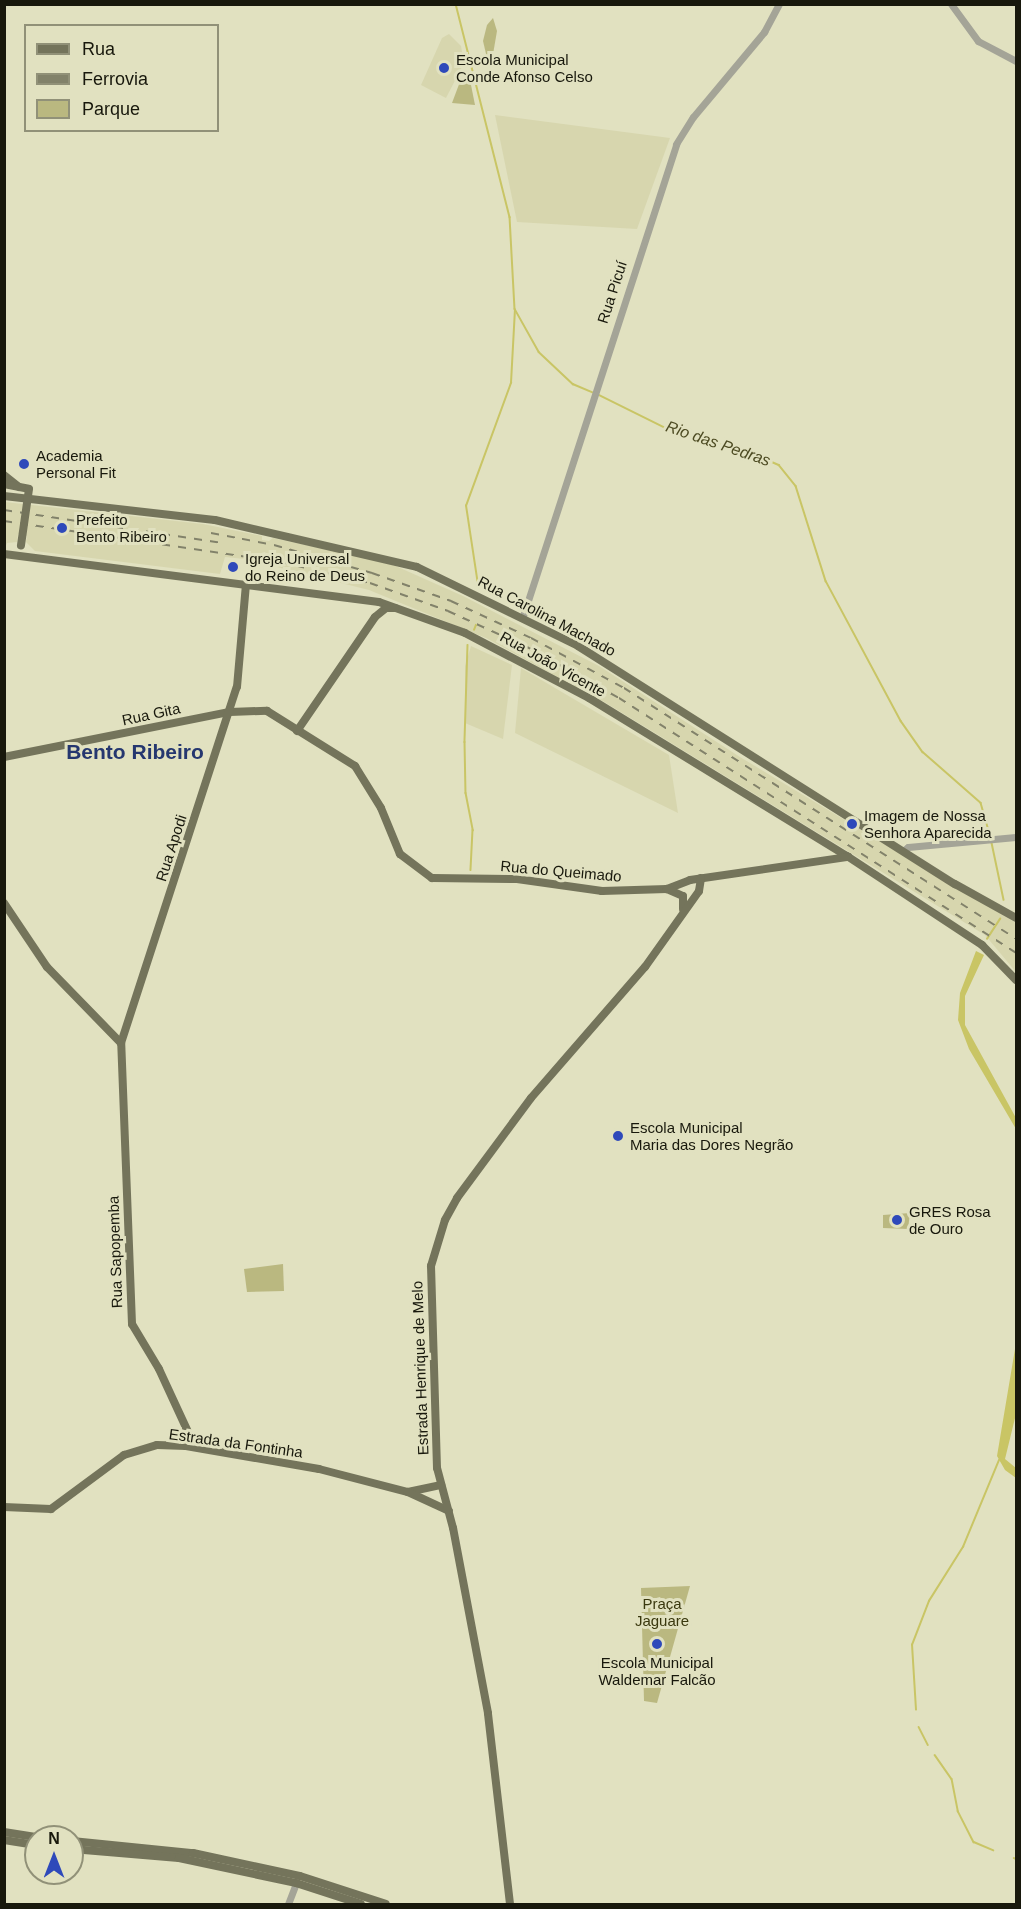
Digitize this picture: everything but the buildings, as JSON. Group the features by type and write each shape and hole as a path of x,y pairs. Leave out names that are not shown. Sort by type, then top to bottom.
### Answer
{"main road":[{"path":"4,476 41,499"},
{"path":"4,484 29,490 19,556"},
{"name":"Rua Carolina Machado","path":"4,496 183,515 276,531 404,562 523,616 632,678 894,846 906,849"},
{"name":"Rua João Vicente","path":"4,554 370,600 396,608 518,658 848,857 982,945 1017,980"},
{"name":"Rua Apodi","path":"125,1032 230,712 240,672 246,584"},
{"path":"370,600 375,617"},
{"path":"297,731 375,617 386,608 396,608"},
{"name":"Rua Gita","path":"4,757 230,712 267,711 297,731"},
{"name":"Rua do Queimado","path":"297,731 355,766 381,808 400,854 432,878 517,879 602,891 667,889 701,878 812,863"},
{"path":"812,863 833,849"},
{"path":"906,849 917,852 920,862 1017,918"},
{"path":"812,863 848,857"},
{"name":"Estrada Henrique de Melo","path":"510,1905 488,1713 449,1511 436,1458 430,1273 445,1220 531,1098 616,1004 683,909 699,891 701,878"},
{"path":"667,889 681,893 683,909"},
{"path":"4,903 47,968 122,1043"},
{"path":"109,1030 125,1032"},
{"name":"Rua Sapopemba","path":"125,1032 122,1043 132,1324 159,1368 189,1434 186,1446"},
{"name":"Estrada da Fontinha","path":"4,1507 51,1509 133,1450 157,1445 186,1446 319,1469 408,1492 449,1511"},
{"name":"Estrada da Fontinha","path":"408,1492 441,1485"},
{"path":"4,1832 24,1835"},
{"path":"4,1840 24,1843"},
{"path":"84,1843 205,1855 300,1876 386,1905"},
{"path":"84,1850 179,1858 296,1883 361,1905"}],"street":[{"name":"Rua Picuí","path":"523,616 676,144 693,117 764,32 778,4"},
{"path":"951,4 978,41 1017,61"},
{"path":"906,849 917,852 1017,837"},
{"path":"288,1905 296,1883"}],"shaded area":[{"name":"Escola Municipal Conde Afonso Celso","path":"449,34 461,46 464,63 446,98 421,85 442,38"},
{"path":"495,115 670,138 637,229 517,222"},
{"path":"5,502 203,524 262,536 262,540 269,541 273,538 389,563 463,596 599,666 740,757 1016,923 1016,972 985,935 606,703 486,638 369,590 245,559 225,557 220,574 35,551 26,542 27,536 18,534 17,542 7,543 5,548"},
{"path":"471,646 512,665 503,739 465,723 465,666"},
{"path":"521,668 669,755 678,813 515,733"},
{"path":"976,951 984,955 965,996 965,1025 1016,1118 1016,1129 969,1049 958,1020 960,993"},
{"path":"1016,1343 1016,1414 1005,1459 1016,1468 1016,1478 1005,1470 997,1456"}],"green space":[{"path":"493,18 497,31 492,60 487,58 483,41 487,25"},
{"path":"461,79 470,80 475,105 452,103"},
{"name":"GRES Rosa de Ouro","path":"910,1213 908,1229 883,1228 883,1215"},
{"path":"283,1264 284,1291 247,1292 244,1269"},
{"name":"Praça Jaguare","path":"690,1586 657,1703 644,1701 641,1588"}],"waterway":[{"name":"Rio das Pedras","path":"456,4 510,217 515,309 539,352 573,384 592,392"},
{"path":"478,585 466,506 511,383 515,310"},
{"name":"Rio das Pedras","path":"599,395 672,431 746,451 779,465 796,486 826,581 901,721 923,752 981,803 991,838"},
{"path":"474,630 476,625"},
{"path":"468,645 465,742 466,793 473,830 471,870"},
{"name":"Rio das Pedras","path":"992,843 1004,900"},
{"name":"Rio das Pedras","path":"987,939 1000,919"},
{"path":"916,1710 912,1645 929,1601 963,1547 999,1460"},
{"path":"919,1727 928,1745"},
{"path":"935,1755 952,1779 958,1811 974,1842 993,1850"}],"railway":[{"path":"4,510 223,543"},
{"path":"4,521 281,562 370,583 448,611 527,647 619,698 1016,953"},
{"path":"211,533 274,545 372,573 451,601 531,638 624,688 1016,939"}],"place":[{"name":"Escola Municipal Conde Afonso Celso","path":"444,68"},
{"name":"Academia Personal Fit","path":"24,464"},
{"name":"Prefeito Bento Ribeiro","path":"62,528"},
{"name":"Igreja Universal do Reino de Deus","path":"233,567"},
{"name":"Imagem de Nossa Senhora Aparecida","path":"852,824"},
{"name":"Escola Municipal Maria das Dores Negrão","path":"618,1136"},
{"name":"GRES Rosa de Ouro","path":"897,1220"},
{"name":"Escola Municipal Waldemar Falcão","path":"657,1644"}],"district":[{"name":"Bento Ribeiro","path":"135,752"}]}
